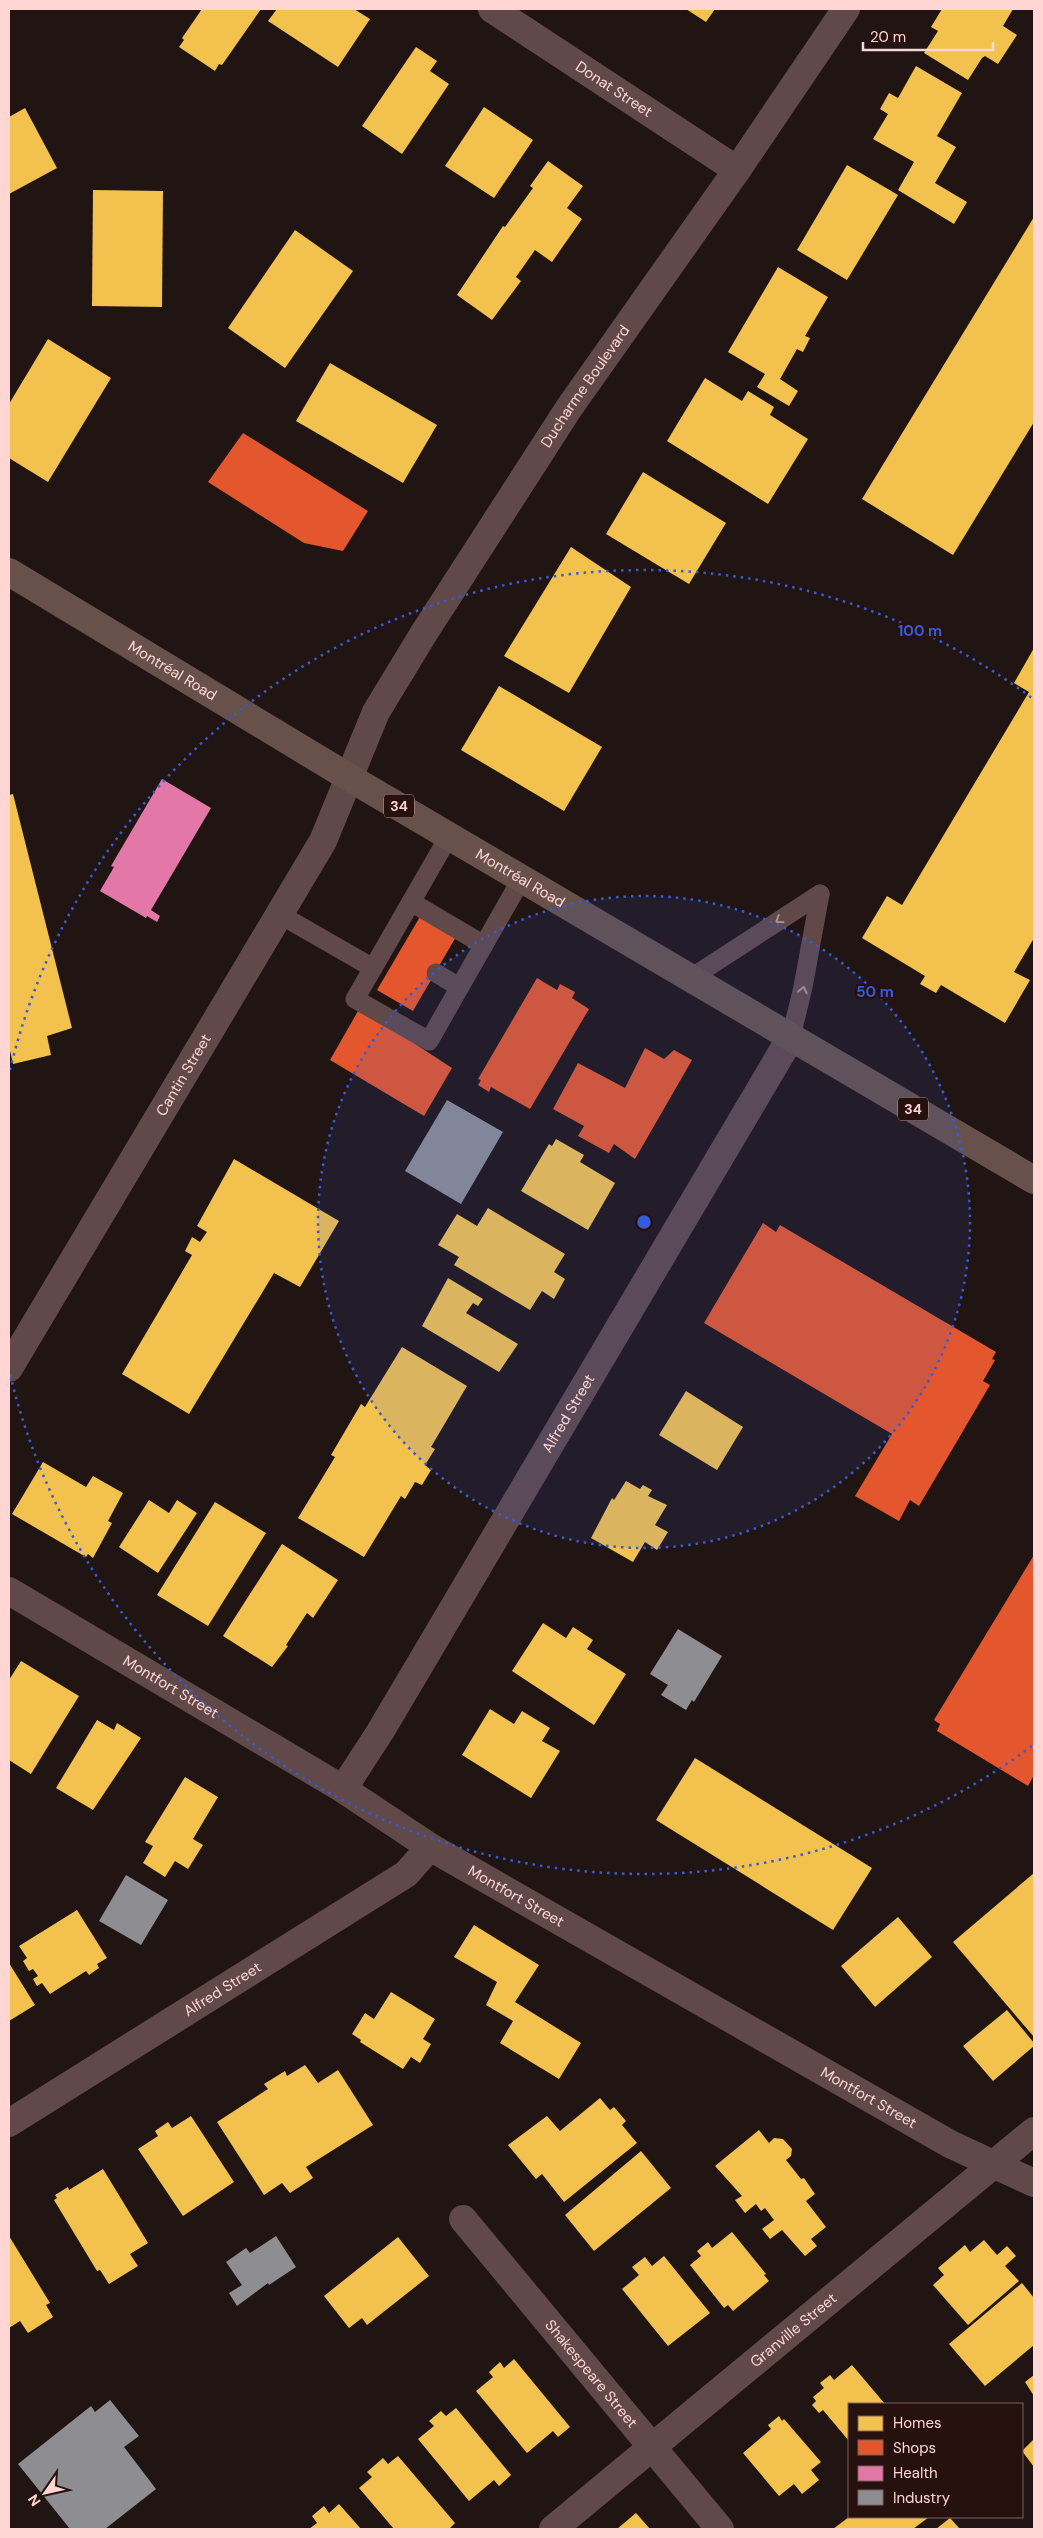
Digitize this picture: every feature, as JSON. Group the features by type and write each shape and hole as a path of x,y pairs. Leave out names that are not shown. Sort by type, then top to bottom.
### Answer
{"main road":[{"name":"Montréal Road","path":"9,572 350,778 1034,1180"}],"street":[{"name":"Donat Street","path":"492,9 737,170"},
{"name":"Ducharme Boulevard","path":"350,778 376,712 424,633 569,408 737,170 846,9"},
{"name":"Cantin Street","path":"9,1368 323,841 350,778"},
{"name":"Alfred Street","path":"343,1789 380,1732 791,1037"},
{"name":"Montfort Street","path":"9,1591 343,1789 430,1847 950,2144 1034,2183"},
{"name":"Alfred Street","path":"9,2122 406,1874 430,1847"},
{"name":"Granville Street","path":"553,2529 1034,2131"},
{"name":"Shakespeare Street","path":"463,2219 720,2529"}],"lane":[{"path":"449,836 411,902 392,948 373,968 355,999 429,1041 522,878"},
{"path":"691,978 820,894 802,993 791,1037"},
{"path":"411,902 484,945"},
{"path":"279,914 373,968"},
{"path":"436,973 459,987"}],"building: Homes":[{"path":"202,9 261,9 222,65 219,64 215,71 179,47 184,40 182,38"},
{"path":"277,9 354,9 370,19 338,67 268,21"},
{"path":"686,9 715,9 706,22"},
{"path":"942,9 1013,9 1003,26 1017,35 998,64 985,56 968,80 924,53 938,31 931,27"},
{"path":"416,47 437,61 430,71 449,84 402,154 362,126"},
{"path":"916,66 962,93 937,136 956,147 935,183 967,202 954,224 898,190 914,162 873,139 888,114 880,109 889,93 898,98"},
{"path":"484,107 533,140 494,198 445,166"},
{"path":"25,108 57,168 9,194 9,117"},
{"path":"548,161 583,186 567,208 582,219 552,262 535,250 516,277 521,281 492,320 457,295 503,226 505,227 533,188 530,186"},
{"path":"847,165 898,195 847,280 797,250"},
{"path":"93,190 163,191 162,307 92,306"},
{"path":"1034,217 1034,422 953,555 862,499"},
{"path":"295,230 353,271 285,368 228,328"},
{"path":"778,267 828,297 805,336 810,338 803,352 797,349 780,379 798,391 789,406 757,387 765,374 728,352"},
{"path":"48,339 111,378 48,482 9,458 9,404"},
{"path":"330,363 437,425 403,483 296,421"},
{"path":"705,378 742,401 748,391 774,407 770,415 808,439 768,504 667,441"},
{"path":"643,472 726,523 689,584 606,534"},
{"path":"571,547 631,587 569,693 504,656"},
{"path":"1034,648 1034,938 1014,972 1030,980 1005,1023 941,985 936,993 920,984 925,976 862,938 887,896 902,905 1029,692 1014,683"},
{"path":"499,686 602,747 564,811 461,750"},
{"path":"13,794 72,1028 47,1036 51,1055 13,1064 9,1046 9,795"},
{"path":"556,1139 584,1155 580,1162 615,1183 588,1230 521,1191 549,1144 552,1146"},
{"path":"234,1159 339,1221 300,1287 274,1273 189,1414 122,1374 192,1255 185,1251 192,1237 200,1242 207,1232 197,1226"},
{"path":"488,1208 565,1254 554,1272 565,1279 554,1299 542,1291 530,1310 454,1265 459,1257 438,1245 457,1214 477,1226"},
{"path":"448,1278 483,1299 478,1306 473,1303 466,1313 518,1344 499,1372 422,1326"},
{"path":"402,1347 467,1386 431,1447 435,1449 425,1465 431,1470 422,1485 415,1482 405,1499 401,1496 364,1557 298,1518 335,1457 331,1455 361,1404 365,1407"},
{"path":"686,1391 743,1427 717,1470 659,1435"},
{"path":"43,1462 86,1487 93,1476 123,1493 108,1521 112,1523 93,1558 88,1554 86,1557 12,1514"},
{"path":"626,1481 640,1489 643,1485 652,1490 648,1496 667,1505 655,1525 668,1532 657,1550 645,1542 633,1562 591,1538 612,1498 614,1500"},
{"path":"149,1500 169,1513 177,1500 197,1513 158,1573 119,1547"},
{"path":"215,1502 266,1533 208,1626 157,1595"},
{"path":"282,1544 338,1580 313,1618 307,1613 286,1645 288,1646 272,1667 223,1636"},
{"path":"543,1623 566,1638 573,1627 593,1640 587,1649 626,1674 594,1725 512,1671"},
{"path":"21,1661 79,1696 31,1774 9,1760 9,1680"},
{"path":"490,1709 514,1724 522,1711 550,1728 542,1741 560,1751 531,1798 462,1755"},
{"path":"97,1720 114,1730 117,1723 141,1738 93,1810 56,1788"},
{"path":"695,1758 872,1868 833,1930 656,1820"},
{"path":"185,1777 218,1797 193,1839 203,1845 188,1869 175,1861 165,1877 143,1863 153,1846 145,1842"},
{"path":"1034,1873 1034,2037 953,1942"},
{"path":"77,1910 107,1958 97,1964 99,1968 89,1975 86,1971 50,1994 42,1983 37,1986 33,1979 38,1976 33,1969 29,1971 23,1961 27,1958 19,1946"},
{"path":"898,1917 932,1957 875,2007 841,1966"},
{"path":"474,1925 539,1965 515,2002 581,2043 559,2079 500,2043 513,2021 486,2005 497,1982 454,1957"},
{"path":"9,1963 35,2005 9,2021"},
{"path":"391,1992 435,2019 423,2039 431,2044 420,2063 411,2057 403,2069 360,2042 361,2040 352,2034 365,2013 374,2019"},
{"path":"1007,2010 1034,2043 1034,2046 993,2081 963,2046"},
{"path":"305,2065 318,2083 338,2070 373,2125 306,2167 313,2178 290,2193 282,2183 264,2195 217,2122 268,2089 264,2084 285,2071 287,2076"},
{"path":"600,2098 610,2110 614,2107 626,2121 622,2125 637,2143 564,2202 542,2174 536,2179 508,2145 547,2116 560,2131"},
{"path":"191,2116 234,2182 183,2216 138,2149 158,2136 155,2131 168,2122 172,2128"},
{"path":"759,2130 769,2143 774,2138 783,2139 792,2149 791,2156 786,2160 801,2179 804,2178 815,2194 806,2201 826,2227 811,2239 817,2246 805,2256 782,2230 770,2239 762,2229 774,2220 765,2208 761,2211 756,2204 745,2213 735,2200 742,2196 715,2166"},
{"path":"641,2151 671,2188 594,2251 565,2215"},
{"path":"103,2169 148,2243 130,2254 138,2266 109,2284 100,2270 97,2271 54,2200 57,2198 55,2195 68,2187 69,2190"},
{"path":"732,2232 766,2274 764,2275 769,2281 733,2311 728,2305 724,2308 690,2265 701,2256 697,2251 708,2242 712,2248"},
{"path":"9,2236 50,2303 46,2305 53,2317 28,2333 20,2321 9,2328"},
{"path":"398,2237 429,2276 367,2325 362,2318 349,2328 324,2296"},
{"path":"984,2240 997,2255 1007,2246 1016,2256 1005,2266 1019,2281 968,2325 933,2285 944,2275 938,2268 965,2245 970,2252"},
{"path":"664,2256 710,2313 668,2346 622,2289 639,2275 632,2267 645,2257 652,2266"},
{"path":"1022,2283 1034,2298 1034,2345 985,2386 949,2344"},
{"path":"514,2359 570,2427 558,2437 553,2431 527,2453 476,2391 493,2377 489,2372 500,2362 504,2368"},
{"path":"852,2365 884,2403 848,2403 848,2440 823,2410 819,2413 812,2405 816,2401 813,2397 824,2388 820,2383 830,2375 834,2380"},
{"path":"1034,2375 1034,2396 1025,2382"},
{"path":"456,2408 511,2475 499,2486 494,2480 469,2501 418,2439 434,2426 429,2421 441,2411 446,2416"},
{"path":"779,2416 782,2421 784,2419 821,2462 811,2470 819,2480 802,2494 794,2484 779,2496 743,2453 771,2429 768,2425"},
{"path":"1034,2439 1034,2467 1023,2452"},
{"path":"398,2456 455,2523 449,2529 394,2529 359,2488 372,2477 367,2472 383,2458 388,2464"},
{"path":"339,2504 361,2529 309,2529 317,2523 312,2516 324,2506 329,2513"},
{"path":"636,2513 650,2529 617,2529"},
{"path":"848,2518 928,2518 913,2529 833,2529"},
{"path":"950,2518 960,2529 936,2529"}],"building: Shops":[{"path":"243,433 368,511 343,551 304,543 208,482"},
{"path":"421,915 457,935 413,1011 377,990"},
{"path":"537,978 557,990 560,984 575,992 572,998 589,1009 530,1109 491,1087 489,1092 478,1085 481,1080 478,1079"},
{"path":"358,1011 406,1038 452,1068 424,1116 330,1060"},
{"path":"645,1048 664,1059 674,1050 692,1060 635,1159 614,1144 609,1153 578,1136 584,1126 553,1109 578,1063 625,1088"},
{"path":"763,1223 776,1232 780,1225 996,1352 992,1359 995,1360 983,1381 990,1385 919,1506 910,1500 899,1521 855,1496 892,1434 704,1323"},
{"path":"1034,1555 1034,1775 1028,1786 937,1731 940,1724 934,1720"}],"building: Health":[{"path":"162,779 211,808 151,910 160,916 157,922 147,916 146,918 100,891 114,867 111,866"}],"building: Industry":[{"path":"447,1100 503,1132 461,1204 405,1171"},
{"path":"678,1629 722,1656 694,1702 692,1700 686,1710 661,1695 668,1685 650,1674"},
{"path":"126,1875 168,1900 141,1945 99,1921"},
{"path":"276,2236 296,2267 269,2285 268,2283 237,2306 229,2293 242,2285 226,2262 246,2248 250,2253"},
{"path":"110,2400 139,2436 124,2447 156,2489 105,2529 70,2529 18,2464 91,2406 95,2412"}]}
